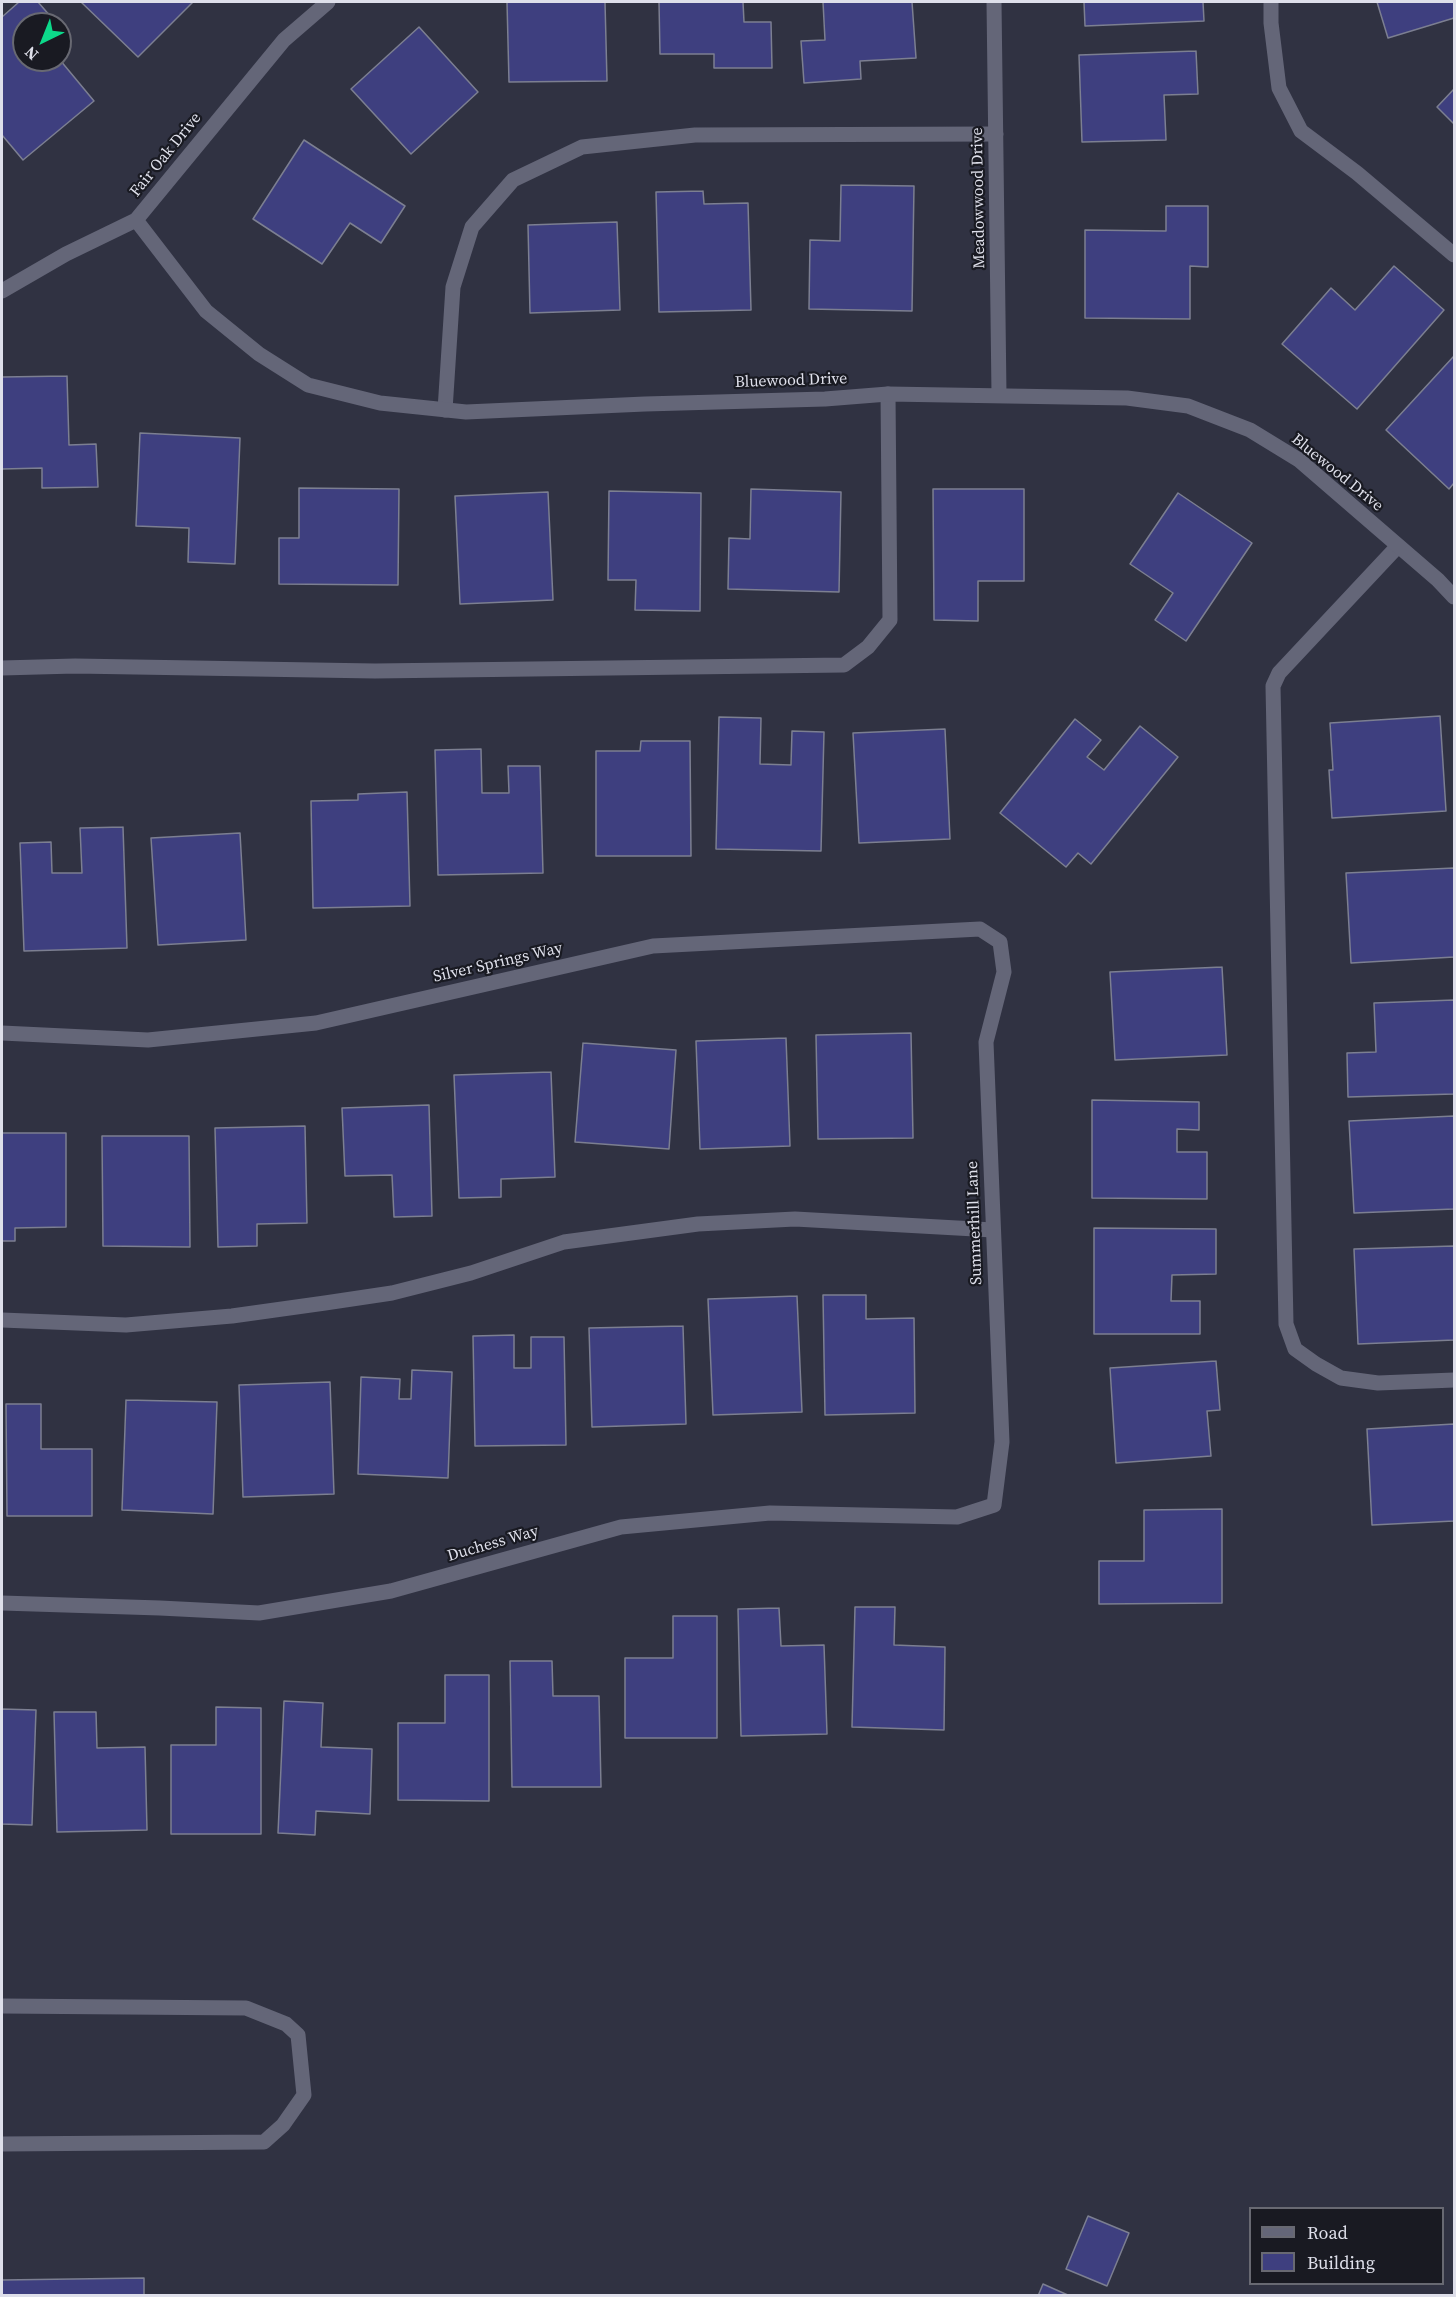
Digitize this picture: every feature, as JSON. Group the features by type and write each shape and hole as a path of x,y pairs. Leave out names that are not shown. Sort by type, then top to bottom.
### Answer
{"street":[{"name":"Fair Oak Drive","path":"2,291 66,254 136,220 284,40 328,2"},
{"name":"Meadowwood Drive","path":"994,2 999,394"},
{"path":"1270,2 1279,88 1301,131 1357,173 1455,255"},
{"path":"446,410 453,287 472,227 513,180 582,147 695,135 996,135"},
{"name":"Bluewood Drive","path":"136,220 206,311 259,354 308,385 380,403 466,412 825,399 888,394 999,394 1127,398 1188,406 1250,430 1299,460 1455,597"},
{"path":"2,668 75,666 387,671 844,665 868,647 890,620 888,394"},
{"path":"1398,546 1279,673 1273,686 1286,1324 1295,1349 1341,1378 1378,1383 1455,1380"},
{"name":"Silver Springs Way","path":"2,1033 148,1040 316,1023 652,946 980,929 1000,942"},
{"name":"Summerhill Lane","path":"994,1505 1002,1442 986,1042 1004,972 1000,942"},
{"path":"2,1320 126,1325 232,1316 314,1305 392,1293 471,1273 564,1242 698,1224 795,1219 993,1230"},
{"name":"Duchess Way","path":"2,1603 259,1613 392,1591 621,1527 770,1513 957,1517 994,1505"},
{"path":"2,2006 246,2008 286,2024 298,2035 304,2095 283,2125 264,2142 2,2144"}],"building":[{"path":"19,2 38,2 47,12 12,12 12,72 70,72 94,101 23,160 2,135 2,17"},
{"path":"81,2 193,2 138,57"},
{"path":"507,2 605,2 607,81 509,82"},
{"path":"659,2 743,2 744,22 771,22 772,68 714,68 714,54 660,54"},
{"path":"823,2 912,2 916,58 860,61 861,79 804,83 801,41 825,40"},
{"path":"1084,2 1203,2 1204,21 1085,26"},
{"path":"1377,2 1454,2 1454,18 1388,38"},
{"path":"419,27 478,92 411,154 351,89"},
{"path":"1196,51 1198,94 1164,95 1166,140 1082,142 1079,55"},
{"path":"1454,89 1454,124 1437,107"},
{"path":"304,140 405,206 381,243 350,223 322,264 253,219"},
{"path":"841,185 914,186 912,311 809,309 810,240 840,241"},
{"path":"703,191 704,204 748,203 751,310 659,312 656,192"},
{"path":"1166,206 1208,206 1208,267 1190,266 1190,319 1085,318 1085,230 1166,231"},
{"path":"617,222 620,310 530,313 528,225"},
{"path":"1394,266 1444,310 1357,409 1282,344 1331,288 1355,310"},
{"path":"1454,356 1454,483 1449,489 1386,430"},
{"path":"67,376 69,445 96,444 98,487 42,488 42,468 2,469 2,377"},
{"path":"140,433 240,438 235,564 188,562 189,528 136,526"},
{"path":"299,488 399,489 398,585 279,584 279,538 299,538"},
{"path":"751,489 841,492 839,592 728,589 729,538 750,539"},
{"path":"933,489 1024,489 1024,581 978,581 978,621 934,620"},
{"path":"609,491 701,493 700,611 635,610 636,580 608,580"},
{"path":"548,492 553,600 460,604 455,496"},
{"path":"1178,493 1252,543 1186,641 1155,620 1173,593 1130,564"},
{"path":"1440,716 1446,811 1332,818 1329,770 1333,770 1330,723"},
{"path":"719,717 761,718 760,764 791,765 792,731 824,732 821,851 716,849"},
{"path":"1075,719 1101,740 1087,757 1104,770 1140,726 1178,757 1091,864 1078,853 1066,867 1000,813"},
{"path":"945,729 950,839 859,843 853,733"},
{"path":"641,741 690,741 691,856 596,856 596,751 640,751"},
{"path":"481,749 482,793 509,793 508,766 540,766 543,873 438,875 435,750"},
{"path":"407,792 410,906 313,908 311,801 358,800 358,794"},
{"path":"123,827 127,948 24,951 20,843 51,842 52,873 82,873 80,828"},
{"path":"240,833 246,940 158,945 151,838"},
{"path":"1454,868 1454,957 1351,963 1346,873"},
{"path":"1222,967 1227,1055 1115,1060 1110,972"},
{"path":"1454,1000 1454,1094 1348,1097 1347,1053 1376,1052 1374,1003"},
{"path":"911,1033 913,1138 818,1139 816,1035"},
{"path":"786,1038 790,1146 700,1149 696,1041"},
{"path":"583,1043 676,1050 669,1149 575,1142"},
{"path":"551,1072 555,1177 501,1179 501,1197 459,1198 454,1075"},
{"path":"1092,1100 1199,1102 1199,1130 1177,1129 1177,1152 1207,1152 1207,1199 1092,1198"},
{"path":"429,1105 432,1216 394,1217 392,1175 345,1176 342,1108"},
{"path":"1454,1116 1454,1209 1354,1213 1349,1121"},
{"path":"305,1126 307,1223 257,1224 257,1246 218,1247 215,1128"},
{"path":"2,1133 66,1133 66,1227 15,1228 15,1241 2,1241"},
{"path":"102,1136 189,1136 190,1247 103,1246"},
{"path":"1094,1228 1216,1229 1216,1274 1172,1275 1171,1301 1200,1301 1200,1334 1094,1334"},
{"path":"1454,1246 1454,1340 1358,1344 1354,1249"},
{"path":"823,1295 866,1295 866,1319 914,1318 915,1413 825,1415"},
{"path":"797,1296 802,1412 713,1415 708,1299"},
{"path":"683,1326 686,1424 592,1427 589,1328"},
{"path":"514,1335 514,1368 531,1368 531,1337 564,1337 566,1445 475,1446 473,1336"},
{"path":"1216,1361 1220,1410 1207,1411 1211,1456 1116,1463 1110,1368"},
{"path":"412,1370 452,1372 448,1478 358,1474 361,1377 400,1379 399,1399 411,1399"},
{"path":"330,1382 334,1494 243,1497 239,1385"},
{"path":"126,1400 217,1402 213,1514 122,1510"},
{"path":"6,1404 41,1404 41,1449 92,1449 92,1516 7,1516"},
{"path":"1454,1424 1454,1521 1372,1525 1367,1429"},
{"path":"1222,1509 1222,1603 1099,1604 1099,1561 1144,1561 1144,1510"},
{"path":"855,1607 895,1607 894,1645 945,1647 944,1730 852,1727"},
{"path":"779,1608 781,1646 824,1645 827,1734 741,1736 738,1609"},
{"path":"673,1616 717,1616 717,1738 625,1738 625,1658 673,1658"},
{"path":"510,1661 552,1661 553,1696 599,1696 601,1787 512,1787"},
{"path":"445,1675 489,1675 489,1801 398,1800 398,1723 445,1723"},
{"path":"284,1701 323,1703 321,1747 372,1749 370,1814 316,1811 315,1835 278,1833"},
{"path":"216,1707 261,1708 261,1834 171,1834 171,1745 216,1745"},
{"path":"2,1709 36,1710 32,1825 2,1824"},
{"path":"54,1712 96,1712 97,1748 145,1747 147,1830 57,1832"},
{"path":"1088,2216 1129,2233 1107,2286 1066,2269"},
{"path":"144,2278 144,2296 2,2296 2,2280"},
{"path":"1043,2284 1070,2296 1038,2296"}]}
